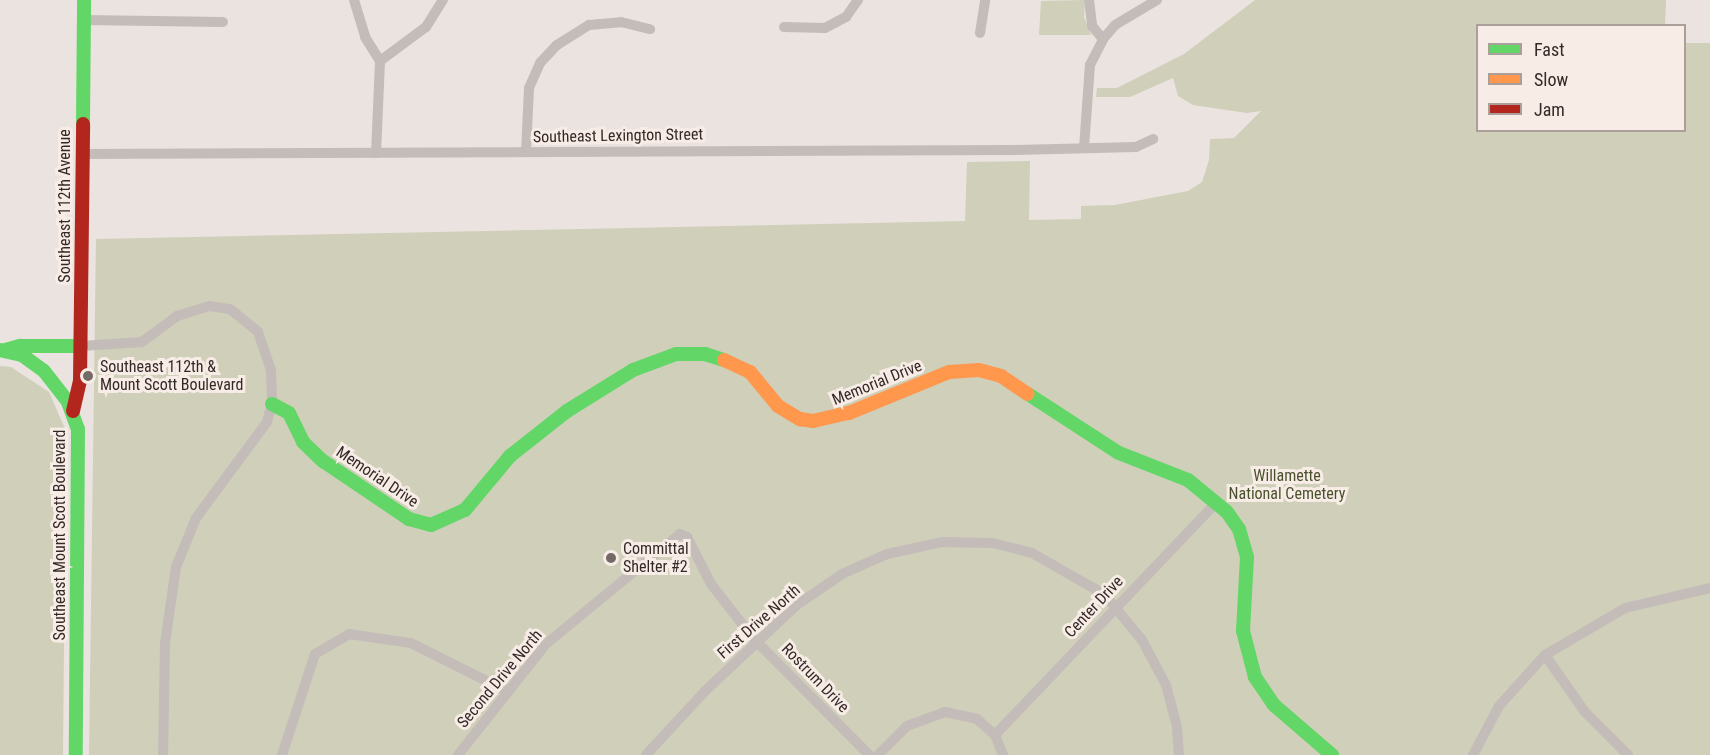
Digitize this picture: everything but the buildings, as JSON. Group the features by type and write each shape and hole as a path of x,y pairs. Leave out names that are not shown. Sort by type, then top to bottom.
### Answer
{"street":[{"name":"Southeast 112th Avenue","path":"73,411 78,393 81,346 84,0"},
{"path":"354,0 365,37 380,62 376,153"},
{"path":"380,62 426,27 443,0"},
{"path":"784,27 825,28 846,17 858,0"},
{"path":"980,33 985,0"},
{"path":"1089,0 1092,26 1103,39"},
{"path":"1084,148 1086,83 1090,65 1103,39 1123,20 1157,0"},
{"path":"84,20 223,22"},
{"path":"526,152 529,88 540,63 557,45 579,29 595,24 621,22 650,29"},
{"name":"Southeast Lexington Street","path":"82,154 1084,148 1136,147 1153,140"},
{"path":"81,346 142,342 193,308 230,309 258,332 272,370 272,404 267,422 196,518 176,567 163,664 163,755"},
{"name":"Southeast Mount Scott Boulevard","path":"2,350 20,346 81,346"},
{"name":"Southeast Mount Scott Boulevard","path":"2,350 22,355 44,371 73,411 79,445 76,755"},
{"name":"Memorial Drive","path":"272,404 289,413 303,442 323,461 409,519 431,525 465,510 510,456 567,411 617,379 662,358 690,352 720,357 750,372 787,413 813,422 849,413 949,372 979,370 1001,376 1095,439 1126,456 1188,480 1217,502 1244,542 1248,569 1243,631 1255,677 1279,710 1332,755"},
{"name":"Center Drive","path":"995,735 1114,606 1217,502"},
{"name":"Rostrum Drive","path":"680,534 687,537 711,585 759,641 869,755"},
{"name":"Second Drive North","path":"458,755 546,644 680,534"},
{"name":"First Drive North","path":"646,755 705,691 797,605 842,574 887,554 942,542 993,543 1032,553 1104,594 1142,640 1166,685 1178,727 1179,755"},
{"path":"1473,755 1499,706 1545,655 1625,608 1710,588"},
{"path":"282,755 315,654 349,634 411,643 507,691"},
{"path":"1545,655 1585,712 1628,755"},
{"path":"878,755 908,726 945,712 977,719 995,735 1003,755"}],"green space":[{"path":"1085,0 1084,17 1091,35 1039,35 1041,1"},
{"name":"Willamette National Cemetery","path":"1255,0 1666,0 1665,24 1476,24 1476,132 1686,132 1686,43 1710,43 1710,755 89,755 96,239 965,221 967,162 1030,161 1029,220 1081,219 1081,206 1115,205 1188,191 1202,182 1209,160 1210,139 1234,138 1261,111 1247,113 1193,105 1178,96 1173,78 1130,97 1096,97 1097,88 1117,88 1184,54"},
{"path":"0,366 11,367 49,392 66,431 63,755 0,755"}],"traffic: fast":[{"path":"83,124 84,0"},
{"path":"5,350 20,346 81,346"},
{"path":"0,350 22,355 44,371 68,402 78,429 76,755"},
{"path":"272,404 289,413 303,442 323,461 409,519 431,525 465,510 510,456 567,411 633,370 676,354 705,354 724,360"},
{"path":"1028,394 1119,453 1188,480 1227,512 1239,529 1247,557 1243,631 1255,677 1274,705 1332,755"}],"traffic: slow":[{"path":"724,360 750,372 778,406 800,419 813,421 849,413 949,372 979,370 1001,376 1028,394"}],"traffic: jam":[{"path":"73,411 80,381 83,124"}],"place":[{"name":"Southeast 112th & Mount Scott Boulevard","path":"88,376"},
{"name":"Committal Shelter #2","path":"611,558"}]}
